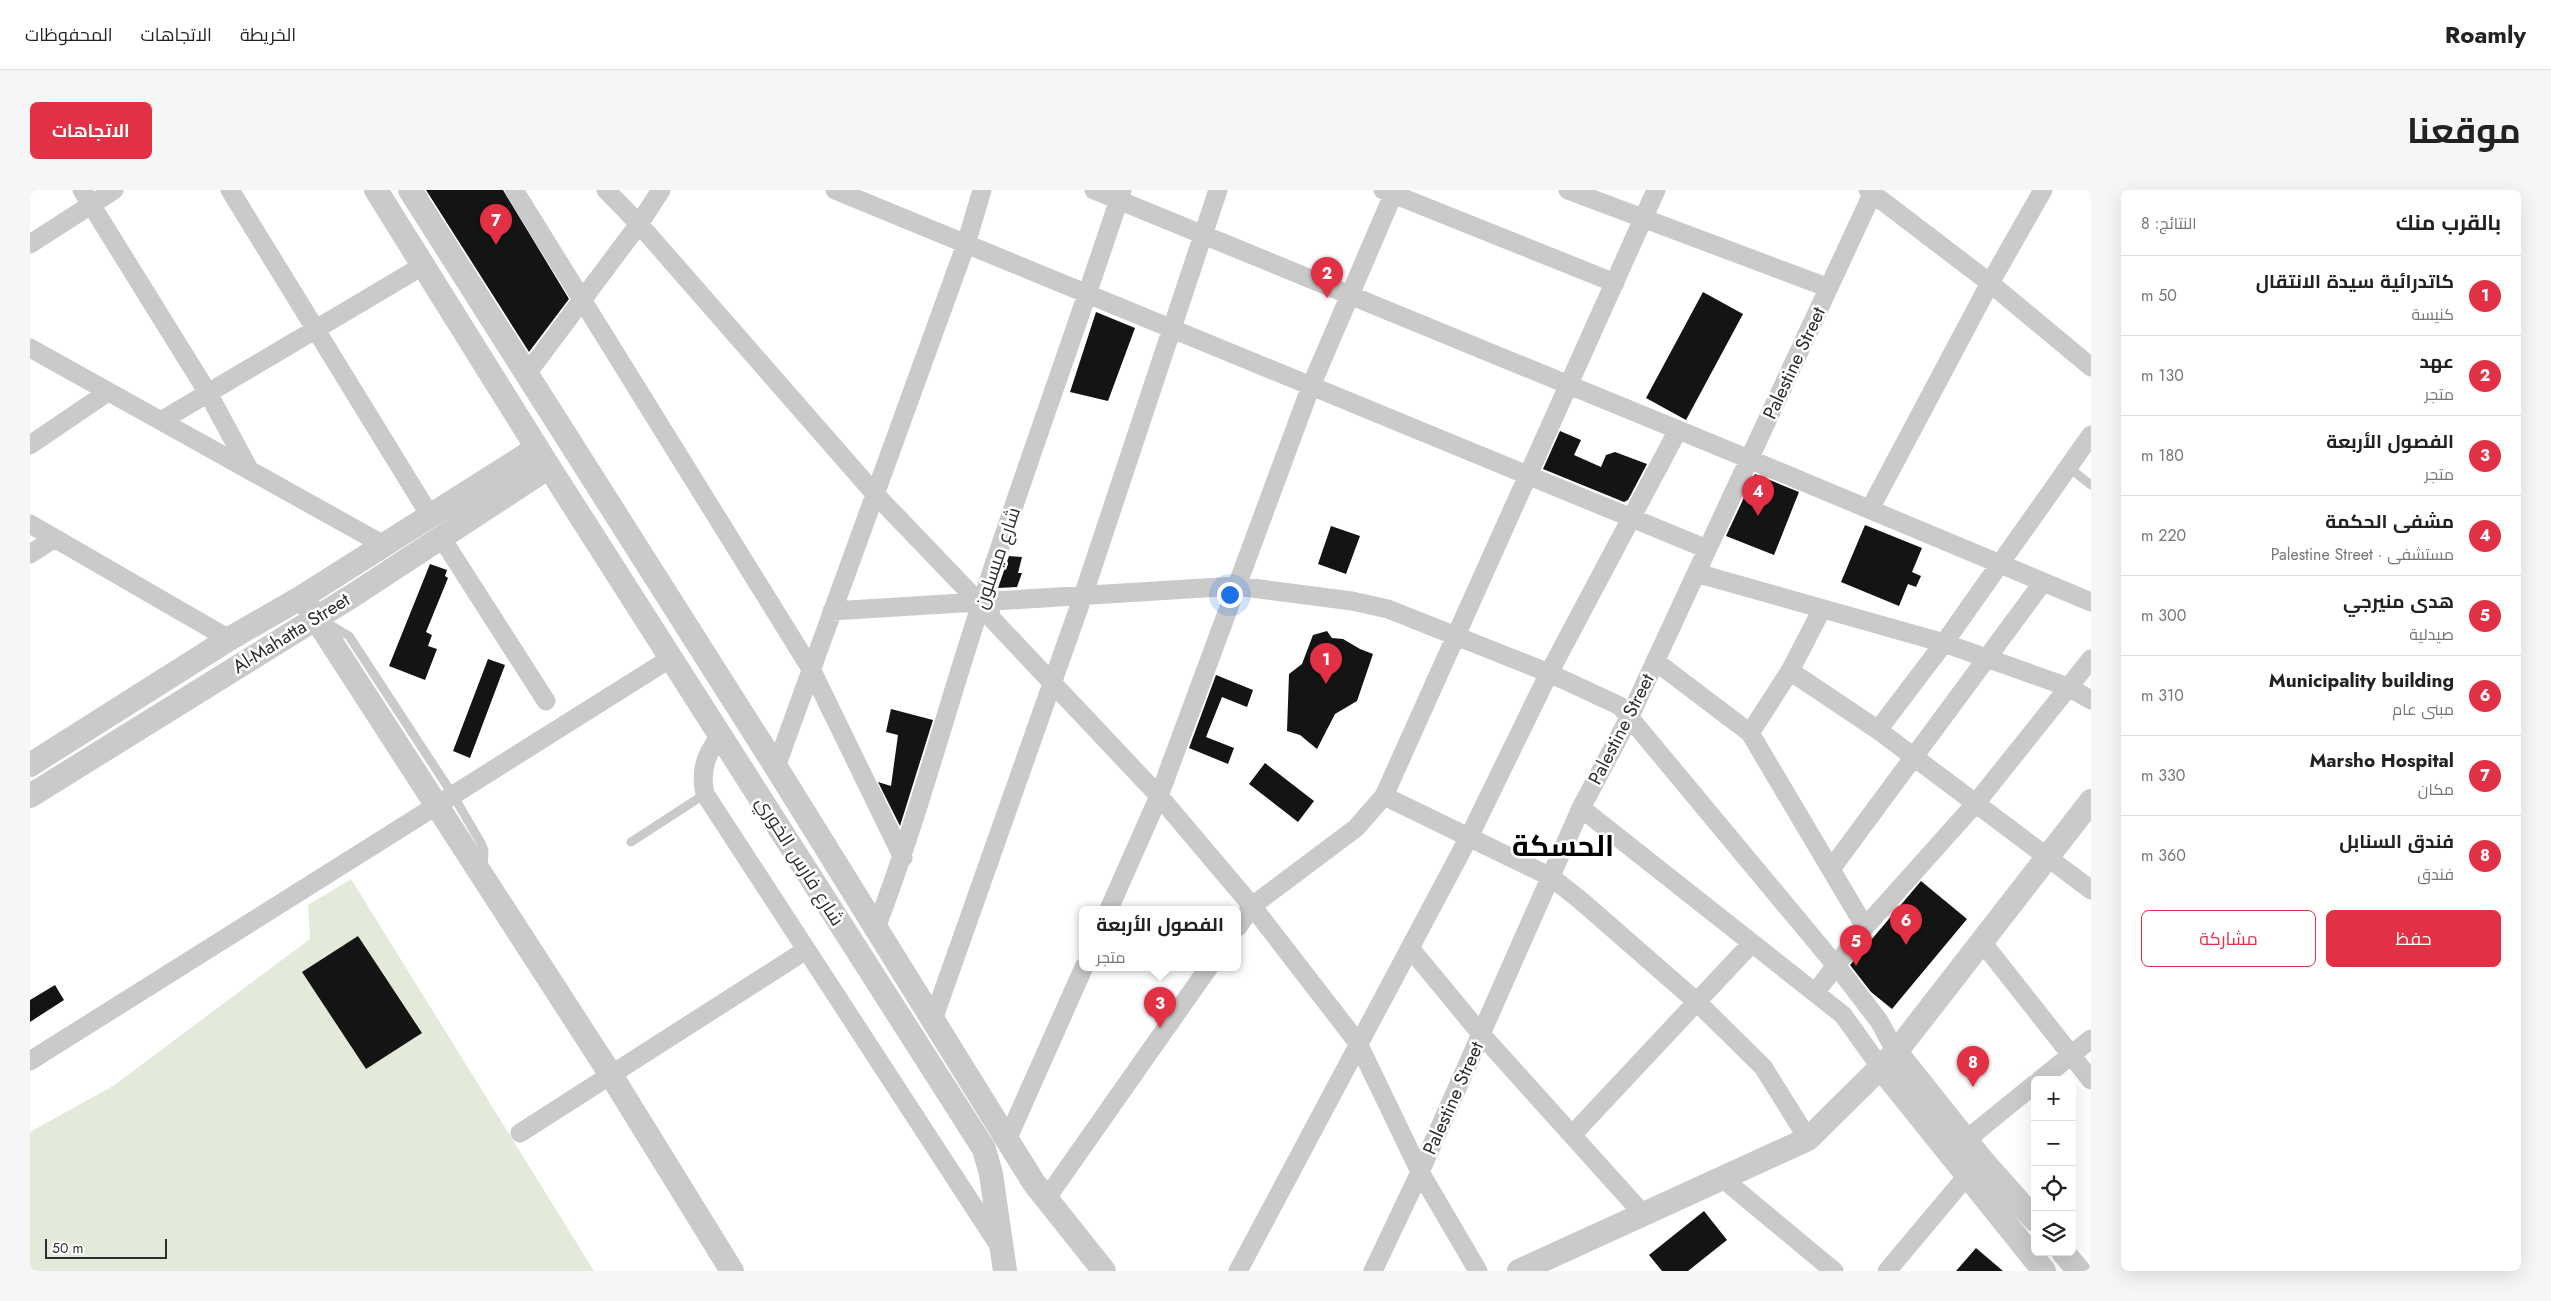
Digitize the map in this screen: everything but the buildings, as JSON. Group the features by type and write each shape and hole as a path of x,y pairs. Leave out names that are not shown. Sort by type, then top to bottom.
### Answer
{"street":[{"path":"30,244 87,197 114,190"},
{"path":"230,190 429,514"},
{"name":"شارع فارس الخوري","path":"376,190 424,264 543,458 984,1149 991,1174 1000,1247 1006,1271"},
{"path":"410,190 776,767 1007,1140 1046,1199 1104,1271"},
{"path":"514,190 811,669 903,858"},
{"path":"606,190 639,224 875,494 970,593 982,601 993,620 1159,796 1252,906 1358,1043 1420,1172 1478,1271"},
{"path":"526,375 639,224 661,190"},
{"path":"835,190 1707,549"},
{"path":"776,767 966,244 982,190"},
{"path":"1094,190 1120,195 1203,234 1350,296 1749,459 2091,602"},
{"path":"933,1020 1083,596 1218,190"},
{"path":"1568,190 1829,288"},
{"path":"1241,922 1252,906 1356,828 1384,796 1530,476 1656,190"},
{"path":"1870,509 1990,283 2043,190"},
{"path":"1110,906 1159,796 1311,386 1350,296 1390,191 1615,283"},
{"path":"1872,191 1990,283 2091,367"},
{"name":"Palestine Street","path":"1373,1271 1420,1172 1581,808 1629,718 1829,288 1872,191"},
{"name":"شارع ميسلون","path":"876,928 903,858 982,601 1088,294 1120,195"},
{"path":"87,197 208,393 250,471"},
{"path":"161,421 424,264"},
{"path":"30,348 382,544"},
{"path":"30,445 108,392"},
{"path":"1238,1271 1469,837 1549,673 1678,430"},
{"path":"1878,730 1944,643 2091,435"},
{"name":"Al-Mahatta Street","path":"30,765 229,639 302,597 429,514 543,458"},
{"name":"Al-Mahatta Street","path":"30,796 441,537 543,458"},
{"path":"30,524 229,639"},
{"path":"441,537 546,701"},
{"path":"30,554 55,538"},
{"path":"1696,573 1944,643 2068,687 2091,700"},
{"path":"1831,869 2043,582"},
{"path":"832,611 1236,586 1370,605 1405,615 1549,673 1613,702 1620,706 1879,1021 1888,1060 1974,1167 2044,1271"},
{"path":"302,597 445,800 482,874 611,1075 732,1271"},
{"path":"1750,733 1790,670 1822,609"},
{"path":"30,1061 671,658"},
{"path":"1815,993 1865,927 1976,803 2091,659"},
{"path":"1655,661 1750,733 1865,927"},
{"path":"1790,670 1878,730 2091,890"},
{"path":"721,736 705,760 702,777 705,794 1000,1247"},
{"path":"1384,796 1551,877 1697,1002 1763,1068 1808,1139"},
{"path":"1519,1271 1549,1266 1643,1214 1808,1139 1888,1060 2091,802"},
{"path":"1581,808 1843,1015 1966,1140 1974,1167 2031,1217"},
{"path":"1982,942 2091,1080"},
{"path":"1572,1135 1752,943"},
{"path":"1410,948 1481,1034 1643,1214"},
{"path":"520,1133 806,950"},
{"path":"1007,1140 1082,971"},
{"path":"1046,1199 1206,971"},
{"path":"2045,1076 2091,1039"},
{"path":"1966,1140 2031,1087"},
{"path":"1887,1271 1974,1167"},
{"path":"1722,1178 1834,1271"},
{"path":"2066,1256 2079,1271"}],"lane":[{"path":"2068,467 2091,486"},
{"path":"632,842 705,794"}],"green space":[{"path":"351,879 594,1271 30,1271 30,1132 113,1086 310,939 308,905"}],"place":[{"name":"Marsho Hospital","path":"496,245"},
{"name":"عهد","path":"1327,298"},
{"name":"مشفى الحكمة","path":"1758,516"},
{"name":"كاتدرائية سيدة الانتقال","path":"1326,684"},
{"name":"Municipality building","path":"1906,945"},
{"name":"هدى منيرجي","path":"1856,966"},
{"name":"الفصول الأربعة","path":"1160,1028"},
{"name":"فندق السنابل","path":"1973,1087"}],"district":[{"name":"الحسكة","path":"1563,846"}]}
